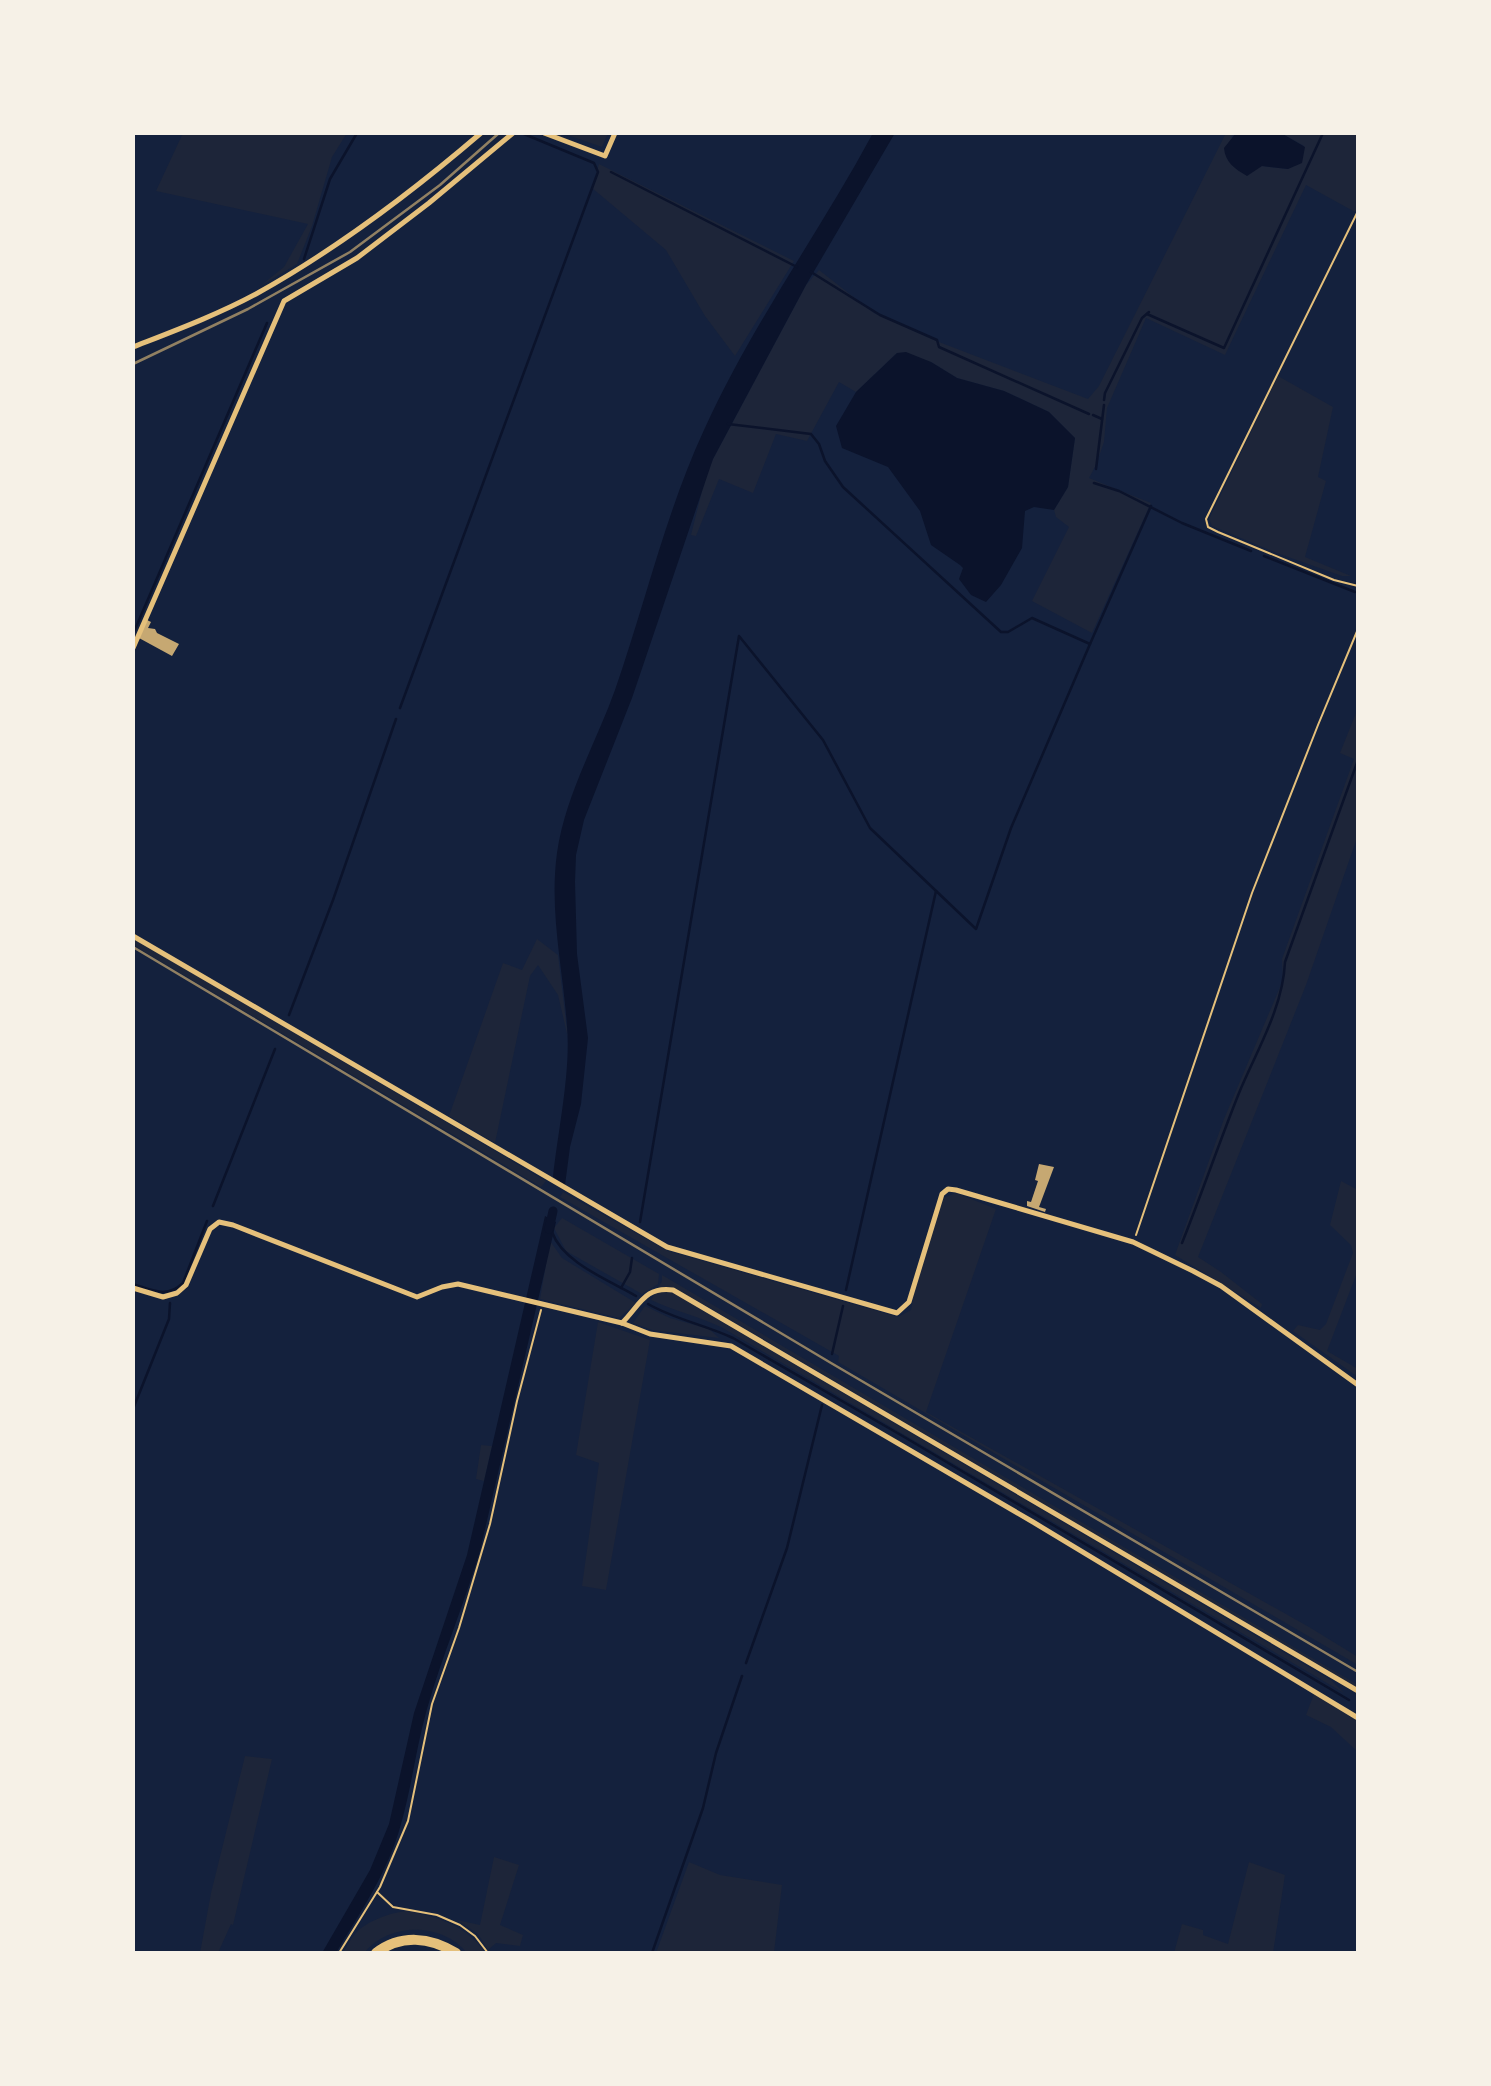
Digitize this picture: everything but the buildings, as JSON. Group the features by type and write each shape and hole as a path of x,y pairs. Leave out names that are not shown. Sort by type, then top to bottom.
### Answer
{"highway":[{"path":"376,1953 402,1940 425,1940 443,1945 456,1953"},
{"path":"425,1940 445,1953"}],"street":[{"path":"133,347 254,295 333,247 437,171 481,133"},
{"path":"133,648 284,301 357,258 429,203 513,133"},
{"path":"544,133 605,156 615,133"},
{"path":"133,936 667,1247 897,1313 909,1302 937,1208 942,1194 948,1189 1133,1242 1221,1286 1358,1385"},
{"path":"133,1288 163,1297 177,1293 186,1286 210,1229 219,1222 233,1225 417,1297 458,1284 622,1323 650,1334 731,1346 1033,1522 1358,1718"},
{"path":"622,1323 647,1293 658,1288 673,1290 1358,1692"}],"path":[{"path":"1358,211 1206,519 1208,527 1218,532 1334,580 1358,586"},
{"path":"1133,1242 1252,893 1358,629"},
{"path":"339,1953 377,1892 408,1821 432,1704 459,1628 490,1524 517,1401 543,1305"},
{"path":"377,1892 393,1907 437,1914 460,1925 475,1936 488,1953"}],"shaded area":[{"path":"183,133 347,133 332,157 312,226 297,264 259,287 284,267 308,224 156,191"},
{"path":"562,133 608,133 602,147"},
{"path":"873,133 895,133 806,285 713,459 632,698 584,820 576,855 575,882 577,954 588,1038 581,1104 570,1147 565,1185 553,1177 568,1044 555,896 557,853 567,811 615,690 690,461 743,354"},
{"path":"1226,133 1236,133 1231,137 1262,166 1288,169 1304,146 1281,133 1358,133 1358,206 1355,212 1306,185 1225,355 1146,318 1107,408 1104,442 1089,478 1151,503 1092,633 1032,601 1069,527 1056,517 1054,510 1068,487 1075,438 1049,412 1004,391 957,378 931,362 897,353 856,392 839,382 807,441 776,434 753,493 719,479 696,536 691,535 706,475 713,459 806,285 819,270 874,313 939,342 1088,399 1099,386"},
{"path":"1236,133 1281,133 1305,147 1302,163 1288,169 1262,166 1247,176 1231,165 1226,157 1224,148"},
{"path":"599,164 794,261 735,356 705,316 666,250 592,188"},
{"path":"906,352 931,362 957,378 1004,391 1049,412 1075,438 1068,487 1054,510 1034,507 1025,511 1022,548 1001,585 986,602 971,595 959,579 963,568 931,545 920,511 888,467 842,448 836,426 856,392 897,353"},
{"path":"1278,376 1333,407 1318,477 1326,481 1305,557 1351,576 1342,576 1277,553 1212,526 1209,519"},
{"path":"1358,708 1358,835 1306,985 1198,1257 1262,1304 1261,1308 1175,1255 1224,1119 1283,980 1282,959 1354,759 1340,753"},
{"path":"133,938 546,1181 541,1187 133,945"},
{"path":"537,939 558,955 568,1038 558,995 538,965 530,976 495,1143 449,1116 503,963 522,970"},
{"path":"1341,1181 1358,1190 1358,1270 1327,1351 1358,1369 1358,1377 1293,1331 1298,1325 1320,1330 1326,1324 1353,1253 1351,1245 1330,1225"},
{"path":"563,1192 668,1251 898,1317 911,1310 943,1198 956,1193 996,1209 926,1412 1309,1627 1358,1657 1358,1665 838,1362 839,1356 560,1197"},
{"path":"545,1216 556,1222 480,1551 427,1709 396,1841 364,1907 336,1953 322,1953 370,1870 389,1824 414,1713 467,1555"},
{"path":"562,1218 659,1274 658,1284 642,1294 566,1251 554,1228"},
{"path":"550,1241 562,1258 636,1303 619,1318 540,1299"},
{"path":"662,1275 1358,1685 1358,1689 705,1305 702,1310 1331,1680 1344,1693 721,1327 651,1300 662,1281"},
{"path":"645,1306 670,1318 709,1329 719,1338 652,1330 633,1323"},
{"path":"598,1322 650,1340 606,1590 582,1586 599,1463 576,1455"},
{"path":"481,1445 492,1446 484,1481 476,1479"},
{"path":"1314,1694 1358,1721 1358,1752 1331,1727 1306,1715"},
{"path":"245,1756 272,1759 233,1925 231,1924 218,1953 200,1953 211,1893"},
{"path":"494,1857 519,1865 500,1925 523,1935 520,1946 496,1943 488,1950 478,1934 457,1920 480,1925"},
{"path":"689,1862 720,1875 782,1885 774,1953 656,1953"},
{"path":"1249,1862 1285,1875 1273,1953 1174,1953 1182,1924 1203,1930 1203,1935 1228,1944"},
{"path":"406,1911 429,1916 460,1929 485,1953 467,1953 444,1936 416,1930 387,1936 364,1953 343,1953 353,1936 365,1925"}],"waterway":[{"path":"304,259 330,179 357,133"},
{"path":"1147,314 1224,348 1323,133"},
{"path":"400,708 598,172 594,163 524,134"},
{"path":"611,172 797,267"},
{"path":"811,272 880,315 937,340 939,347 1089,414"},
{"path":"1104,400 1142,318 1149,312"},
{"path":"133,634 267,323"},
{"path":"1096,469 1104,405"},
{"path":"1093,415 1102,419"},
{"path":"640,1222 739,636 823,740 870,828 976,929 1011,828 1090,644 1032,618 1008,632 1001,632 843,487 811,434 728,424"},
{"path":"1094,483 1119,491 1182,523 1251,551"},
{"path":"1090,644 1151,506"},
{"path":"1264,556 1355,592"},
{"path":"289,1015 333,900 396,719"},
{"path":"1182,1243 1239,1093 1274,1013 1285,962 1358,760"},
{"path":"846,1290 936,891"},
{"path":"213,1206 275,1049"},
{"path":"549,1229 553,1211"},
{"path":"133,1284 165,1292 183,1283 207,1221"},
{"path":"552,1232 558,1243 576,1262 636,1296"},
{"path":"621,1288 630,1272 632,1258"},
{"path":"133,1409 169,1319 170,1303"},
{"path":"648,1304 733,1338 1349,1700"},
{"path":"832,1354 843,1306"},
{"path":"746,1663 787,1548 822,1405"},
{"path":"652,1953 703,1808 716,1753 742,1676"}],"railway":[{"path":"133,364 248,309 350,252 440,185 499,133"},
{"path":"133,947 831,1363 1358,1672"}]}
